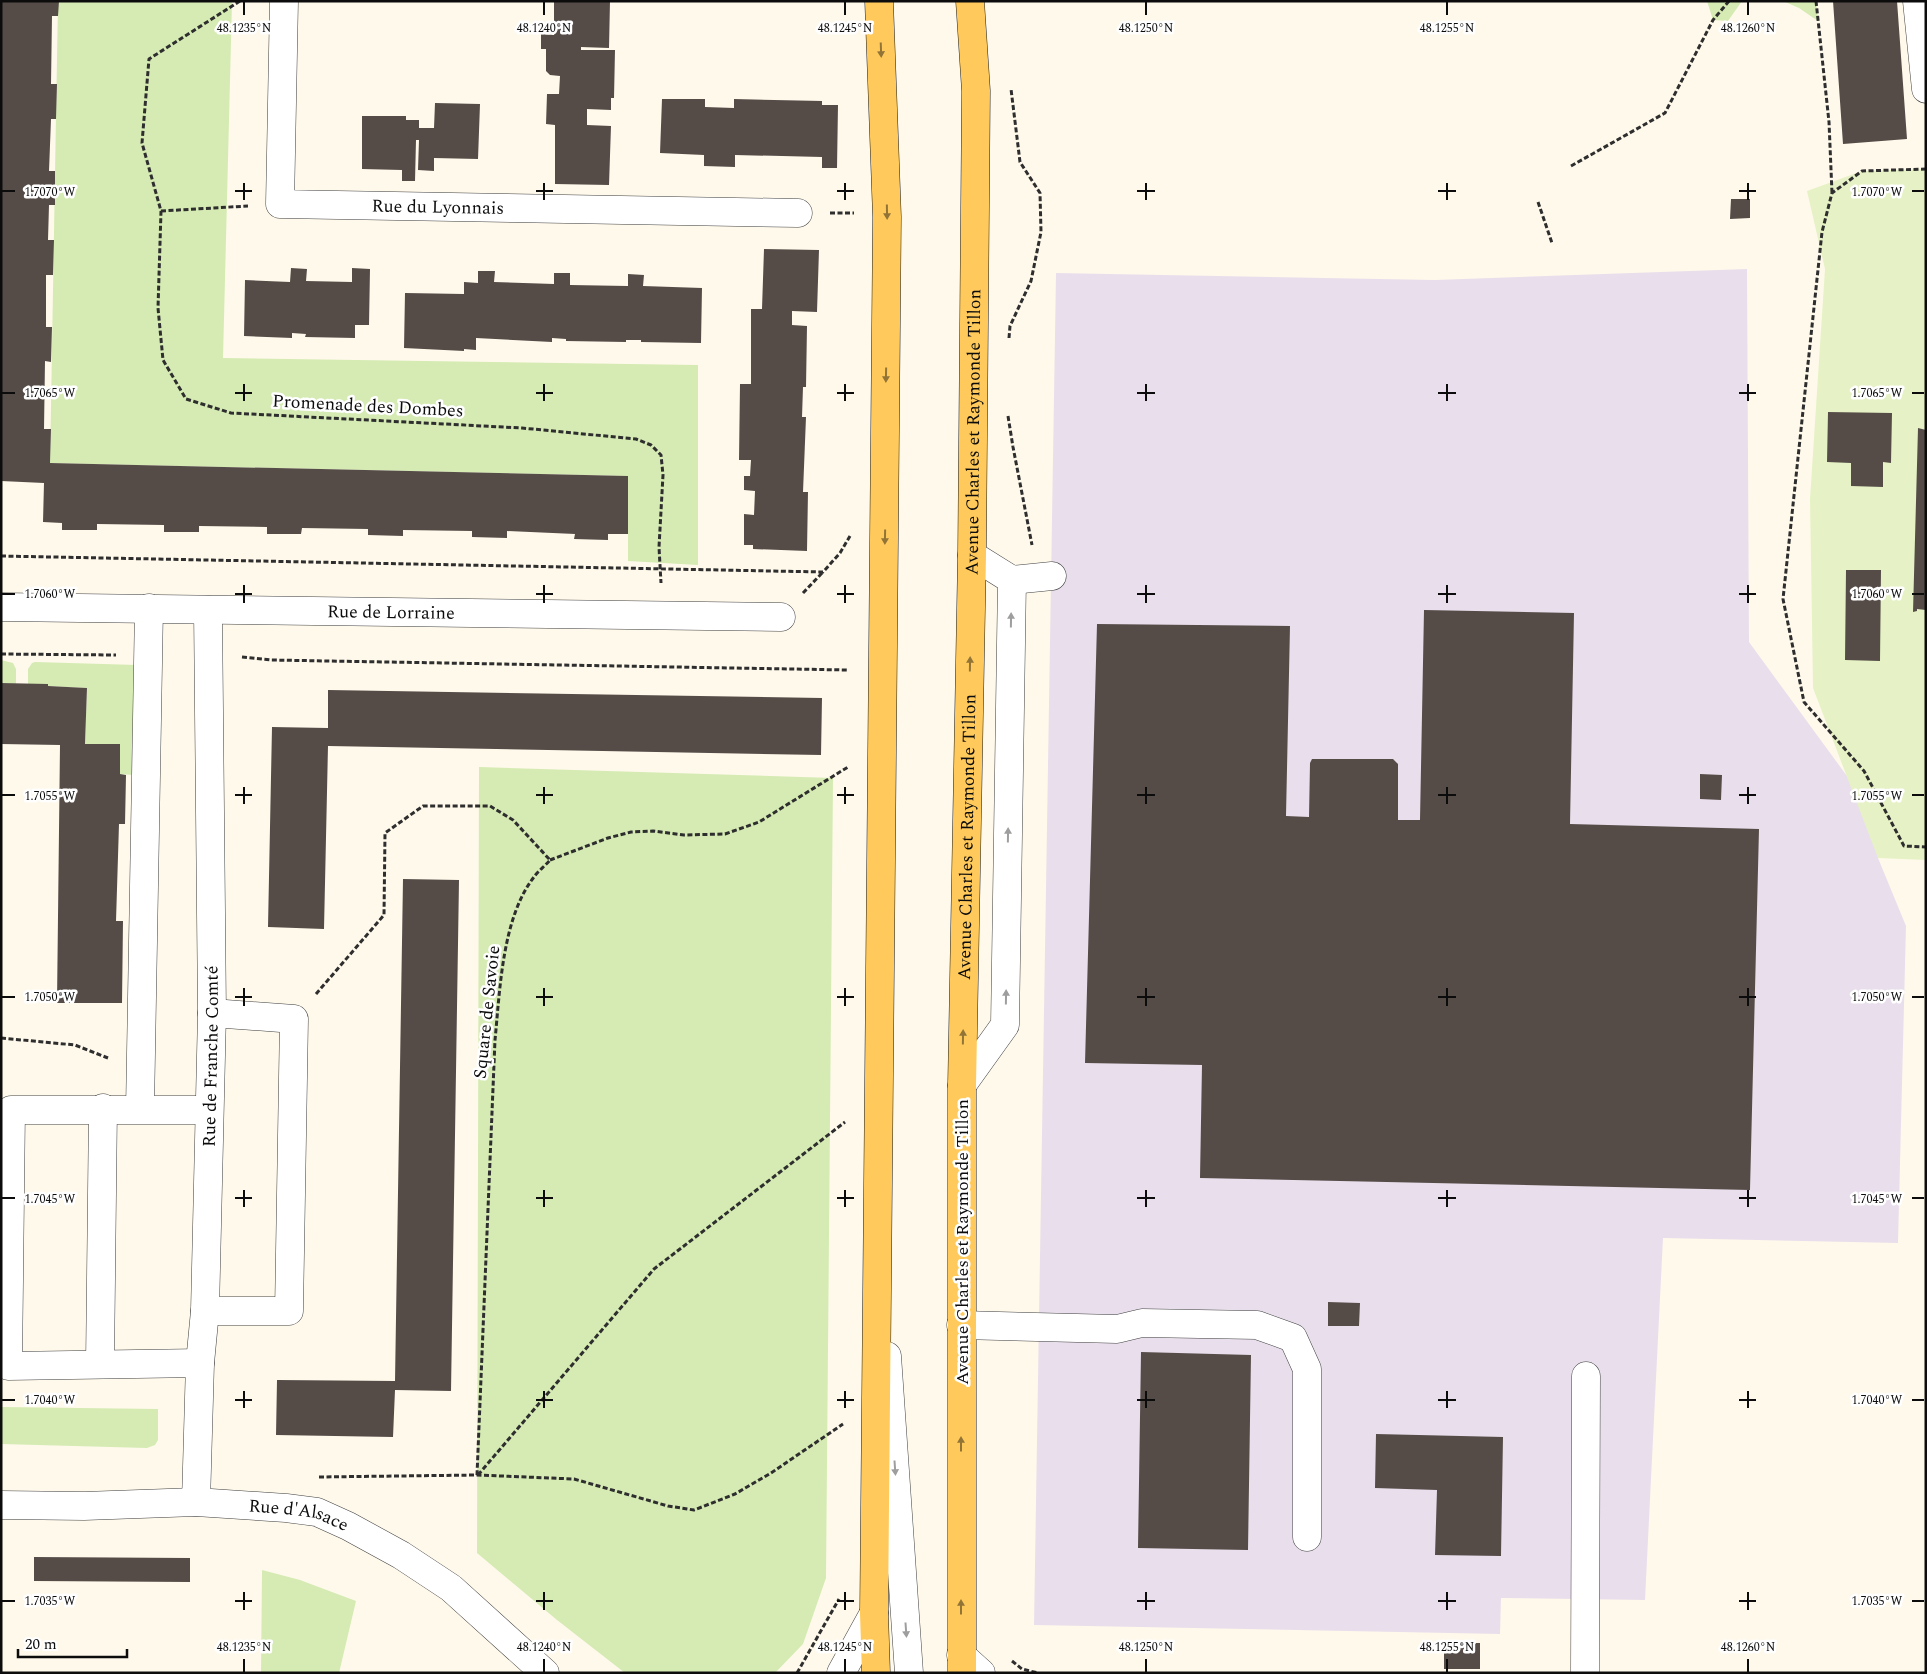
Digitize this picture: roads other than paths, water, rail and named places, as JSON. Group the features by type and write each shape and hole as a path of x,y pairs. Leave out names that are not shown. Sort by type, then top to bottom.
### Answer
{"main road":[{"path":"876,1673 874,1613 887,217 879,1"},
{"name":"Avenue Charles et Raymonde Tillon","path":"961,1664 962,1085 972,555 976,91 970,1"}],"street":[{"name":"Rue du Lyonnais","path":"284,1 280,204 798,213"},
{"path":"1917,1 1926,88"},
{"path":"972,555 1012,580 1052,576"},
{"path":"962,1085 1005,1025 1012,580"},
{"name":"Rue de Lorraine","path":"1,607 781,617"},
{"path":"140,1109 149,608"},
{"name":"Rue de Franche Comté","path":"196,1502 200,1363 205,1311 212,1013 208,610"},
{"path":"205,1311 289,1312 294,1020 212,1013"},
{"path":"200,1363 8,1366 12,1110 104,1108 209,1110"},
{"path":"100,1364 104,1108"},
{"path":"878,1228 909,1673"},
{"path":"961,1325 1117,1329 1142,1323 1257,1325 1294,1338 1307,1369 1307,1537"},
{"path":"1585,1673 1586,1376"},
{"name":"Rue d'Alsace","path":"1,1505 84,1506 196,1502 317,1512 348,1526 401,1555 451,1588 545,1673"},
{"path":"841,1673 874,1613"},
{"path":"961,1664 981,1673"}]}
